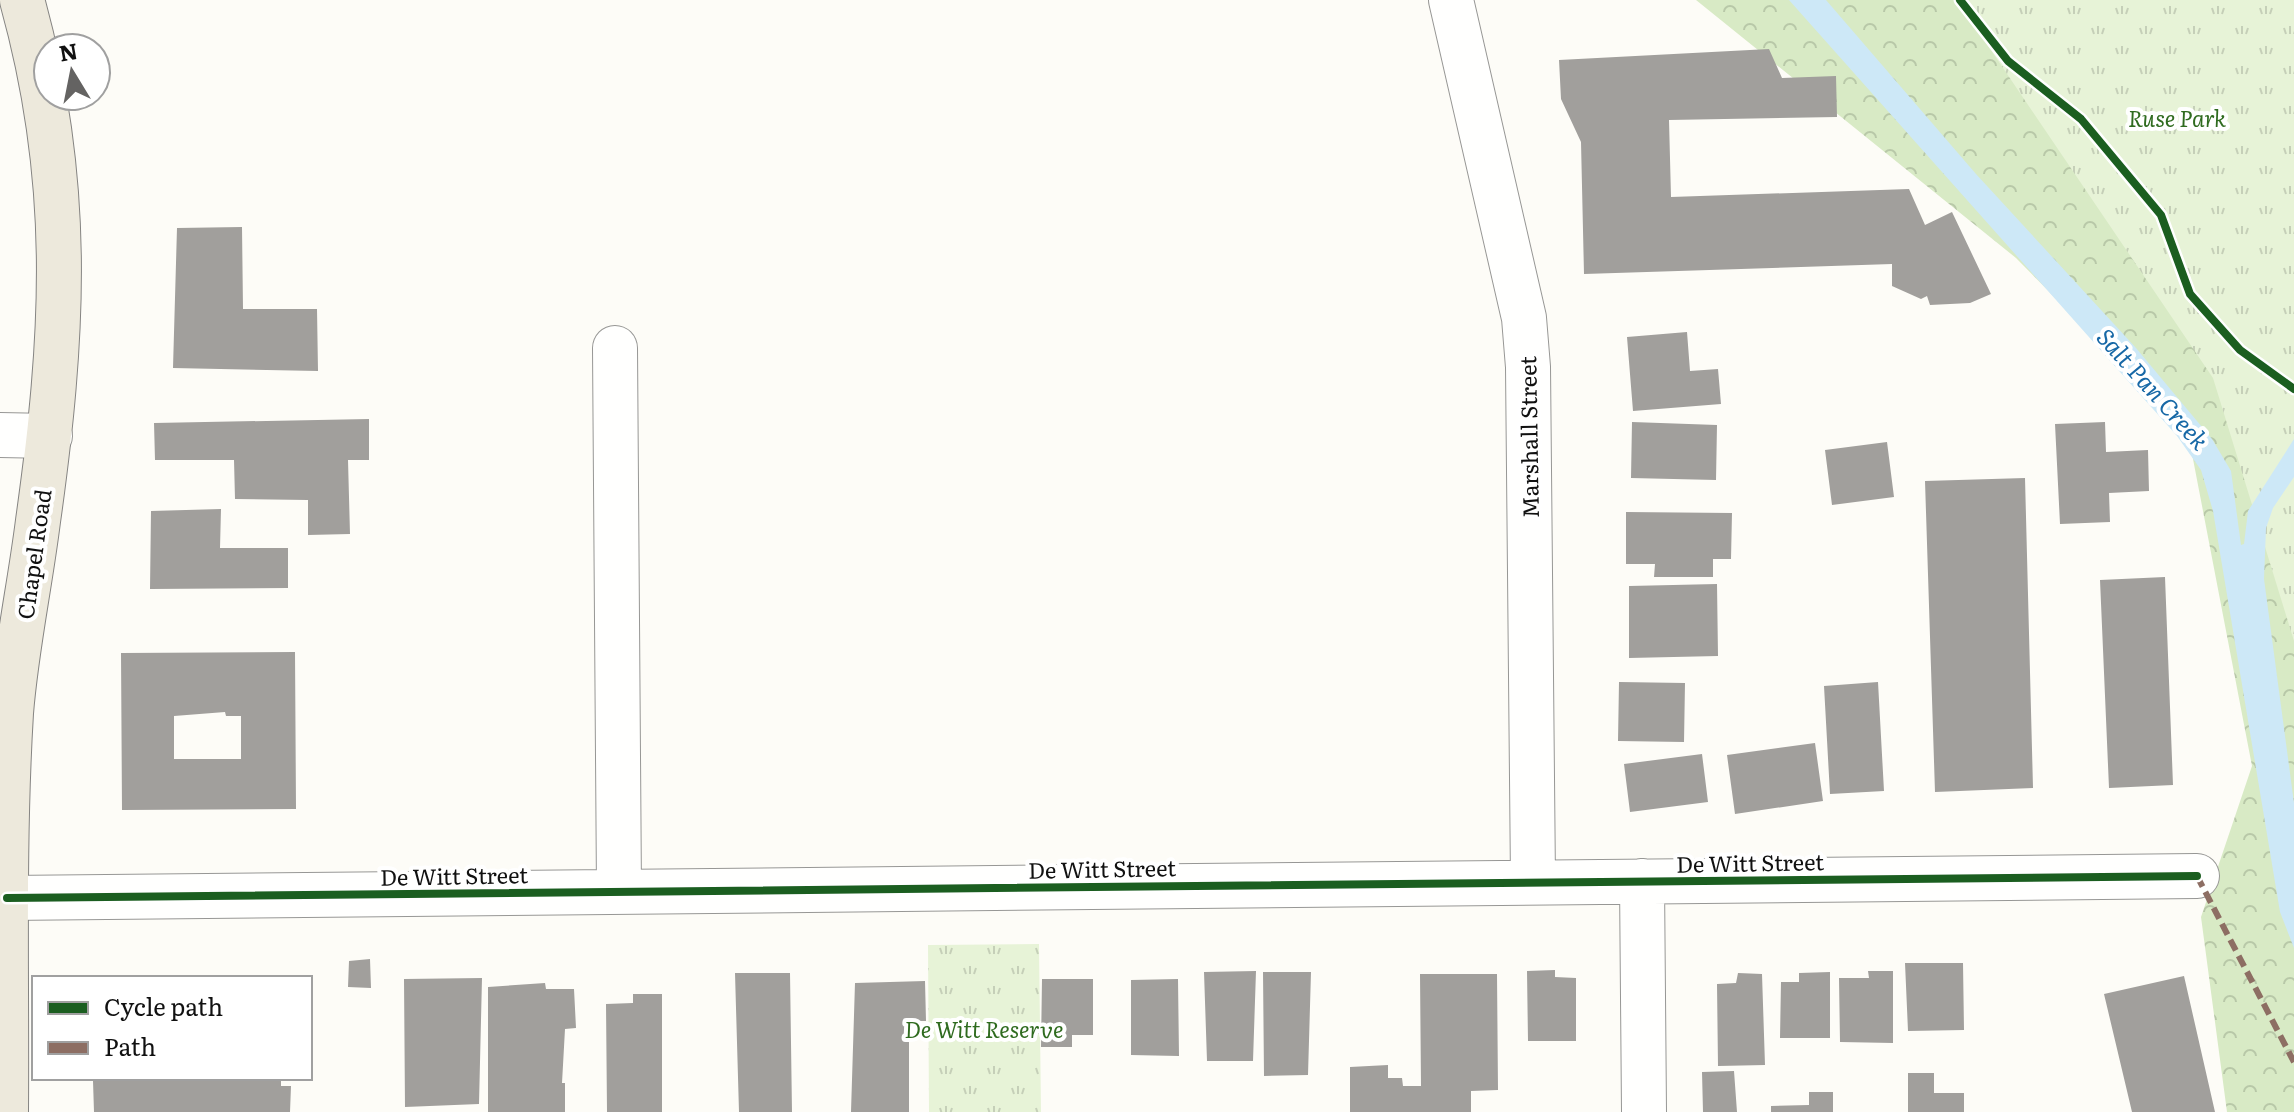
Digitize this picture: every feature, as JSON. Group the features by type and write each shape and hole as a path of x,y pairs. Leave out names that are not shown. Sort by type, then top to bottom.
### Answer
{"main road":[{"name":"Chapel Road","path":"6,1112 12,711 50,436 61,293 59,195 46,95 22,0"}],"street":[{"name":"Marshall Street","path":"1451,0 1524,318 1529,397 1533,881"},
{"path":"615,348 619,891"},
{"path":"0,435 50,436"},
{"name":"De Witt Street","path":"7,898 2197,876"},
{"path":"1642,881 1644,1112"}],"green space":[{"path":"1696,0 2049,0 2294,67 2294,1112 2227,1112 2201,917 2252,766 2188,433 2016,258"},
{"name":"Ruse Park","path":"1957,0 2294,0 2294,641 2213,378"},
{"name":"De Witt Reserve","path":"1039,944 1041,1112 929,1112 928,945"}],"water":[{"name":"Salt Pan Creek","path":"1789,0 1826,0 1976,174 2136,348 2212,439 2231,471 2241,545 2244,544 2248,511 2294,439 2294,477 2273,508 2266,528 2264,579 2294,803 2294,948 2280,912 2213,511 2201,470 2177,436"}],"building":[{"path":"1769,49 1782,78 1836,76 1837,117 1669,120 1671,197 1909,189 1925,225 1952,212 1991,294 1970,303 1930,305 1927,296 1921,299 1892,286 1892,264 1584,274 1581,142 1561,99 1559,60"},
{"path":"242,227 243,309 317,309 318,371 173,368 177,228"},
{"path":"1687,332 1690,371 1718,369 1721,404 1633,411 1627,337"},
{"path":"369,419 369,460 348,460 350,534 308,535 308,500 235,499 234,460 155,460 154,423"},
{"path":"1632,422 1717,425 1716,480 1631,478"},
{"path":"2105,422 2106,452 2148,450 2149,491 2109,493 2110,522 2060,524 2055,424"},
{"path":"1887,442 1894,497 1832,505 1825,450"},
{"path":"2025,478 2033,788 1935,792 1925,481"},
{"path":"221,509 220,548 288,548 288,588 150,589 151,511"},
{"path":"1626,512 1732,513 1731,559 1713,559 1713,577 1654,577 1655,564 1626,564"},
{"path":"2165,577 2173,785 2109,788 2100,580"},
{"path":"1717,584 1718,656 1629,658 1629,586"},
{"path":"295,652 296,809 122,810 121,653","holes":["225,712 226,716 241,716 241,759 174,759 174,716"]},
{"path":"1619,682 1685,683 1684,742 1618,741"},
{"path":"1878,682 1884,791 1830,794 1824,686"},
{"path":"1815,743 1823,801 1735,814 1727,755"},
{"path":"1702,754 1708,802 1630,812 1624,764"},
{"path":"370,959 371,988 348,987 349,961"},
{"path":"1905,963 1963,963 1964,1030 1908,1031"},
{"path":"1555,970 1555,977 1576,978 1576,1041 1528,1041 1527,971"},
{"path":"1256,971 1253,1061 1207,1061 1204,972"},
{"path":"1868,971 1893,971 1893,1043 1840,1042 1839,978 1869,978"},
{"path":"1263,972 1311,972 1308,1075 1264,1076"},
{"path":"1830,972 1830,1038 1780,1038 1781,982 1799,982 1799,973"},
{"path":"735,973 790,973 792,1112 739,1112"},
{"path":"1738,973 1762,974 1765,1065 1718,1066 1717,984 1736,983"},
{"path":"1420,974 1497,974 1498,1090 1471,1091 1471,1112 1350,1112 1350,1067 1388,1065 1388,1078 1402,1078 1403,1086 1421,1086"},
{"path":"2184,976 2215,1112 2132,1112 2104,994"},
{"path":"482,978 479,1104 405,1107 404,979"},
{"path":"1042,979 1093,979 1093,1035 1072,1035 1072,1047 1041,1047"},
{"path":"1178,979 1179,1056 1131,1055 1131,980"},
{"path":"925,981 926,1021 909,1021 909,1112 851,1112 855,983"},
{"path":"545,983 546,989 574,989 576,1028 565,1029 562,1083 565,1083 565,1112 488,1112 488,987"},
{"path":"633,994 662,994 662,1112 607,1112 606,1004 633,1003"},
{"path":"1734,1071 1737,1112 1703,1112 1702,1072"},
{"path":"1908,1073 1934,1073 1934,1093 1964,1093 1964,1112 1908,1112"},
{"path":"281,1080 281,1086 291,1086 290,1112 94,1112 93,1081"},
{"path":"1809,1092 1833,1092 1833,1112 1771,1112 1771,1106 1809,1105"}],"marked path":[{"path":"2197,876 2294,1062"}],"cycle path":[{"path":"1960,0 2008,61 2081,119 2161,215 2190,294 2240,350 2294,389"},
{"path":"7,898 2197,876"}]}
